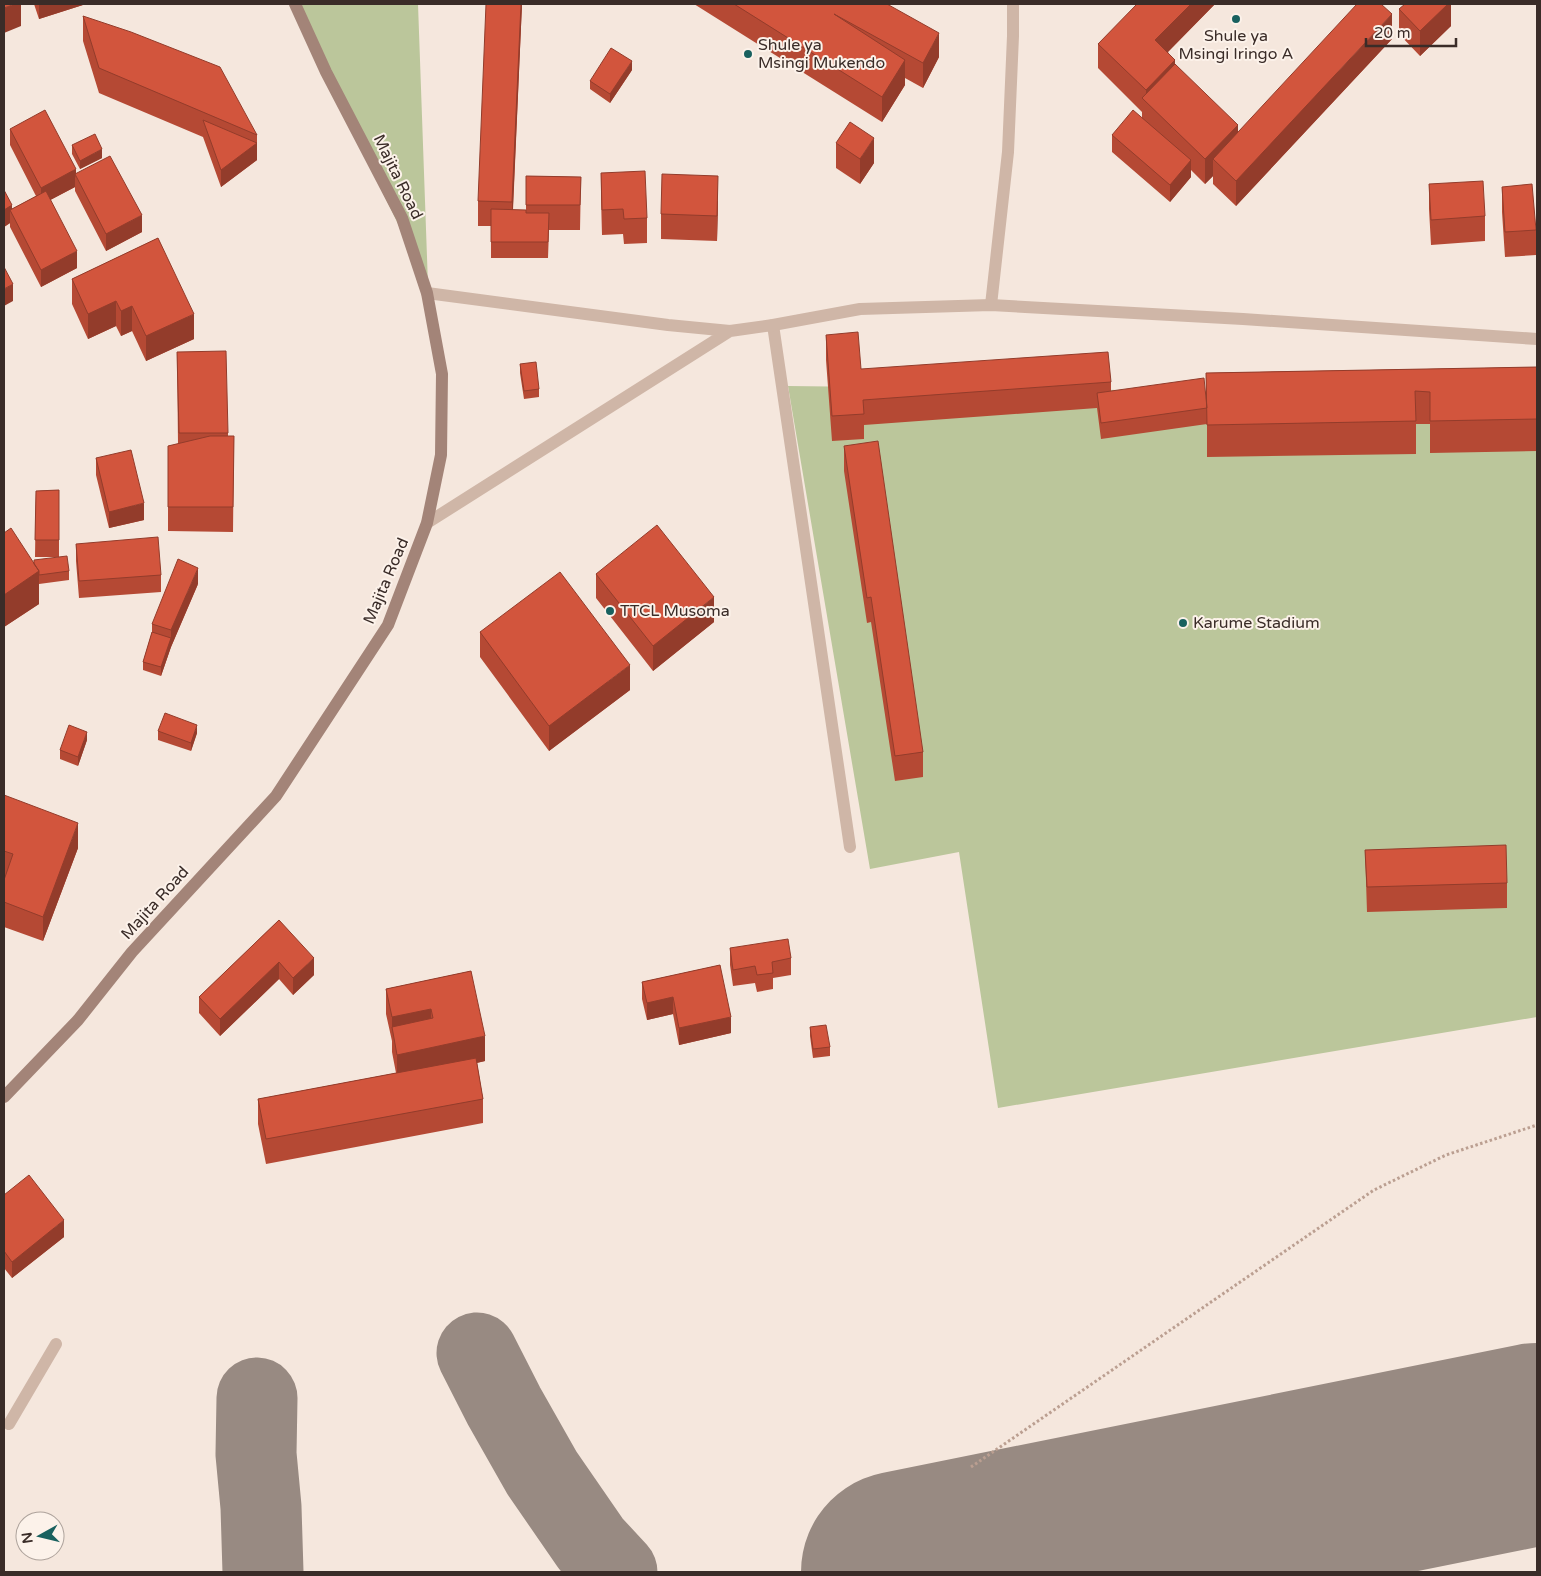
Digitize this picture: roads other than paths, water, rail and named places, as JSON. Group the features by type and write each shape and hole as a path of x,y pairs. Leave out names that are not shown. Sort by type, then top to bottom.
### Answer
{"main road":[{"name":"Majita Road","path":"4,1097 78,1020 132,952 276,796 388,625 427,523 441,454 442,374 426,293 402,218 326,72 295,4"}],"street":[{"path":"991,305 1008,152 1013,4"},
{"path":"426,293 668,325 730,331 860,309 991,305 1233,318 1537,338"},
{"path":"773,325 850,847"},
{"path":"427,523 730,331"},
{"path":"9,1424 56,1344"}],"place":[{"name":"Shule ya Msingi Iringo A","path":"1236,19"},
{"name":"Shule ya Msingi Mukendo","path":"748,54"},
{"name":"TTCL Musoma","path":"610,611"},
{"name":"Karume Stadium","path":"1183,623"}]}
